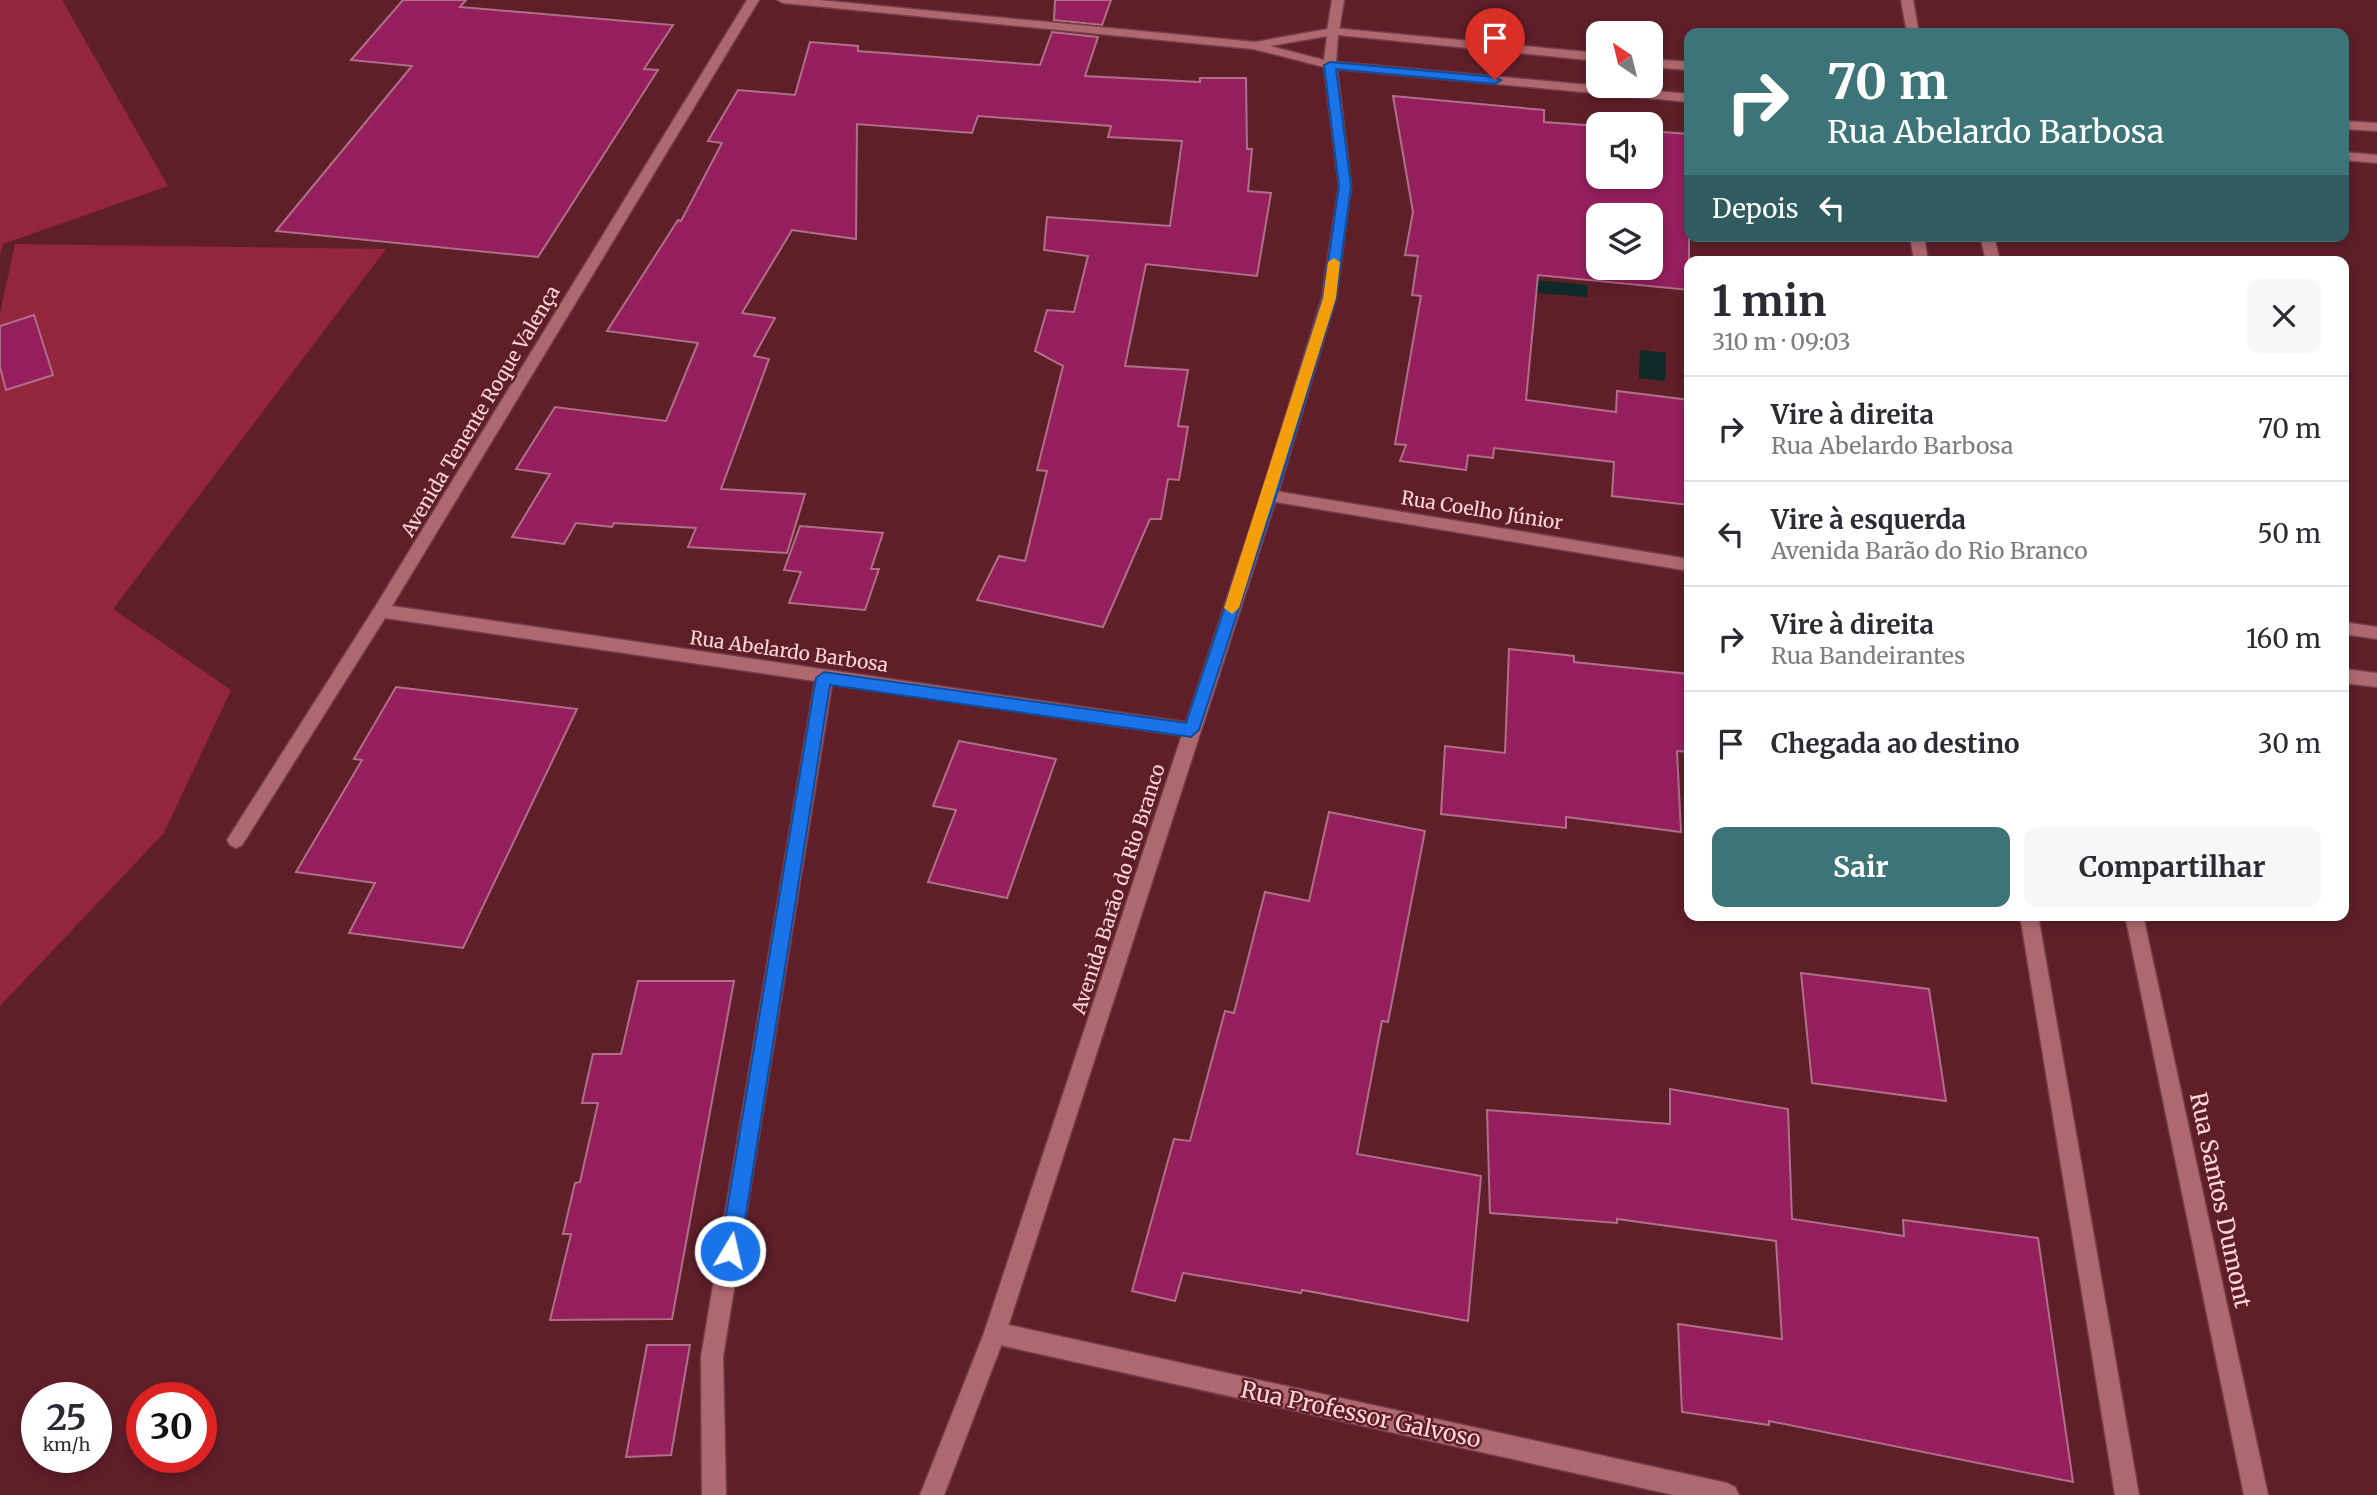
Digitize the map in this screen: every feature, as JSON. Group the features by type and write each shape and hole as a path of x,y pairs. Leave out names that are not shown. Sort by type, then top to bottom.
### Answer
{"street":[{"name":"Avenida Tenente Roque Valença","path":"236,840 381,611 753,0"},
{"path":"783,0 1253,45 1330,65 1684,98"},
{"name":"Avenida Barão do Rio Branco","path":"932,1495 995,1333 1269,496 1329,298 1345,186 1330,65 1338,0"},
{"path":"1907,0 1912,28"},
{"path":"1253,45 1333,31 1586,56"},
{"path":"1663,63 1684,65"},
{"path":"2349,125 2377,127"},
{"path":"2349,157 2377,159"},
{"name":"Rua Coelho Júnior","path":"1269,496 1684,564"},
{"name":"Rua Abelardo Barbosa","path":"381,611 1191,730"},
{"path":"2349,629 2377,632"},
{"path":"2349,677 2377,680"},
{"path":"713,1495 712,1357 824,678"},
{"path":"2030,921 2127,1495"},
{"name":"Rua Santos Dumont","path":"2135,921 2256,1495"},
{"name":"Rua Professor Galvoso","path":"995,1333 1727,1495"}],"shaded area":[{"path":"0,0 62,0 168,186 3,244 0,254"},
{"path":"15,244 386,249 113,609 231,690 164,833 0,1006 0,313"}],"water":[{"path":"1536,280 1587,285 1588,297 1536,293"},
{"path":"1640,350 1666,353 1665,381 1639,378"}],"building":[{"path":"403,0 466,0 460,7 673,25 644,69 658,70 538,257 276,231 412,66 351,60"},
{"path":"1055,0 1111,0 1102,25 1054,20"},
{"path":"1052,32 1098,37 1085,76 1200,82 1200,78 1246,78 1247,149 1252,149 1248,191 1271,193 1257,276 1146,264 1125,366 1188,370 1178,426 1188,427 1179,480 1168,479 1161,519 1150,519 1103,627 977,600 999,556 1025,561 1047,471 1037,470 1063,366 1035,351 1047,310 1074,312 1088,256 1044,250 1047,217 1170,226 1182,141 1108,137 1111,126 978,116 972,133 857,124 856,239 792,230 742,313 775,318 754,356 769,359 721,489 805,494 787,553 688,547 696,528 614,523 612,527 576,523 564,544 512,537 550,474 516,469 555,407 666,421 698,343 607,331 678,220 681,221 722,143 708,141 738,90 795,95 810,42 858,46 858,51 1040,65"},
{"path":"1393,96 1544,110 1544,122 1586,125 1586,189 1663,189 1663,132 1684,134 1684,242 1689,242 1689,256 1684,256 1684,290 1588,280 1663,280 1663,203 1586,203 1586,280 1538,275 1526,400 1616,412 1617,391 1684,399 1684,504 1612,496 1614,462 1494,448 1493,458 1468,455 1466,470 1400,461 1406,445 1395,444 1421,296 1412,295 1418,256 1405,255 1413,212"},
{"path":"34,315 53,375 6,390 0,367 0,326"},
{"path":"800,526 883,533 871,569 879,569 865,610 789,603 801,572 784,570"},
{"path":"1509,649 1574,656 1574,662 1684,673 1684,752 1677,751 1681,832 1566,817 1566,828 1441,814 1445,746 1505,753"},
{"path":"396,687 577,709 463,948 349,933 375,883 296,872 362,760 354,759"},
{"path":"959,741 1056,759 1007,898 928,882 956,810 933,806"},
{"path":"1329,812 1425,831 1388,1022 1382,1021 1357,1154 1481,1176 1468,1321 1302,1290 1301,1293 1183,1273 1175,1301 1132,1291 1174,1139 1190,1141 1225,1011 1234,1013 1265,892 1309,901"},
{"path":"1801,973 1929,989 1946,1101 1812,1083"},
{"path":"638,981 734,981 672,1319 550,1320 571,1234 563,1234 575,1183 580,1182 598,1103 582,1103 593,1054 621,1054"},
{"path":"1670,1089 1788,1109 1792,1219 1904,1236 1903,1220 2038,1238 2073,1482 1769,1421 1769,1425 1682,1412 1678,1324 1782,1339 1776,1241 1617,1219 1617,1223 1490,1213 1487,1110 1670,1124"},
{"path":"647,1345 690,1345 671,1455 626,1457"}],"slow traffic":[{"path":"1232,608 1329,298 1334,262"}],"route":[{"path":"730,1251 824,678 1191,730 1269,496 1329,298 1345,186 1330,65 1495,80"}]}
